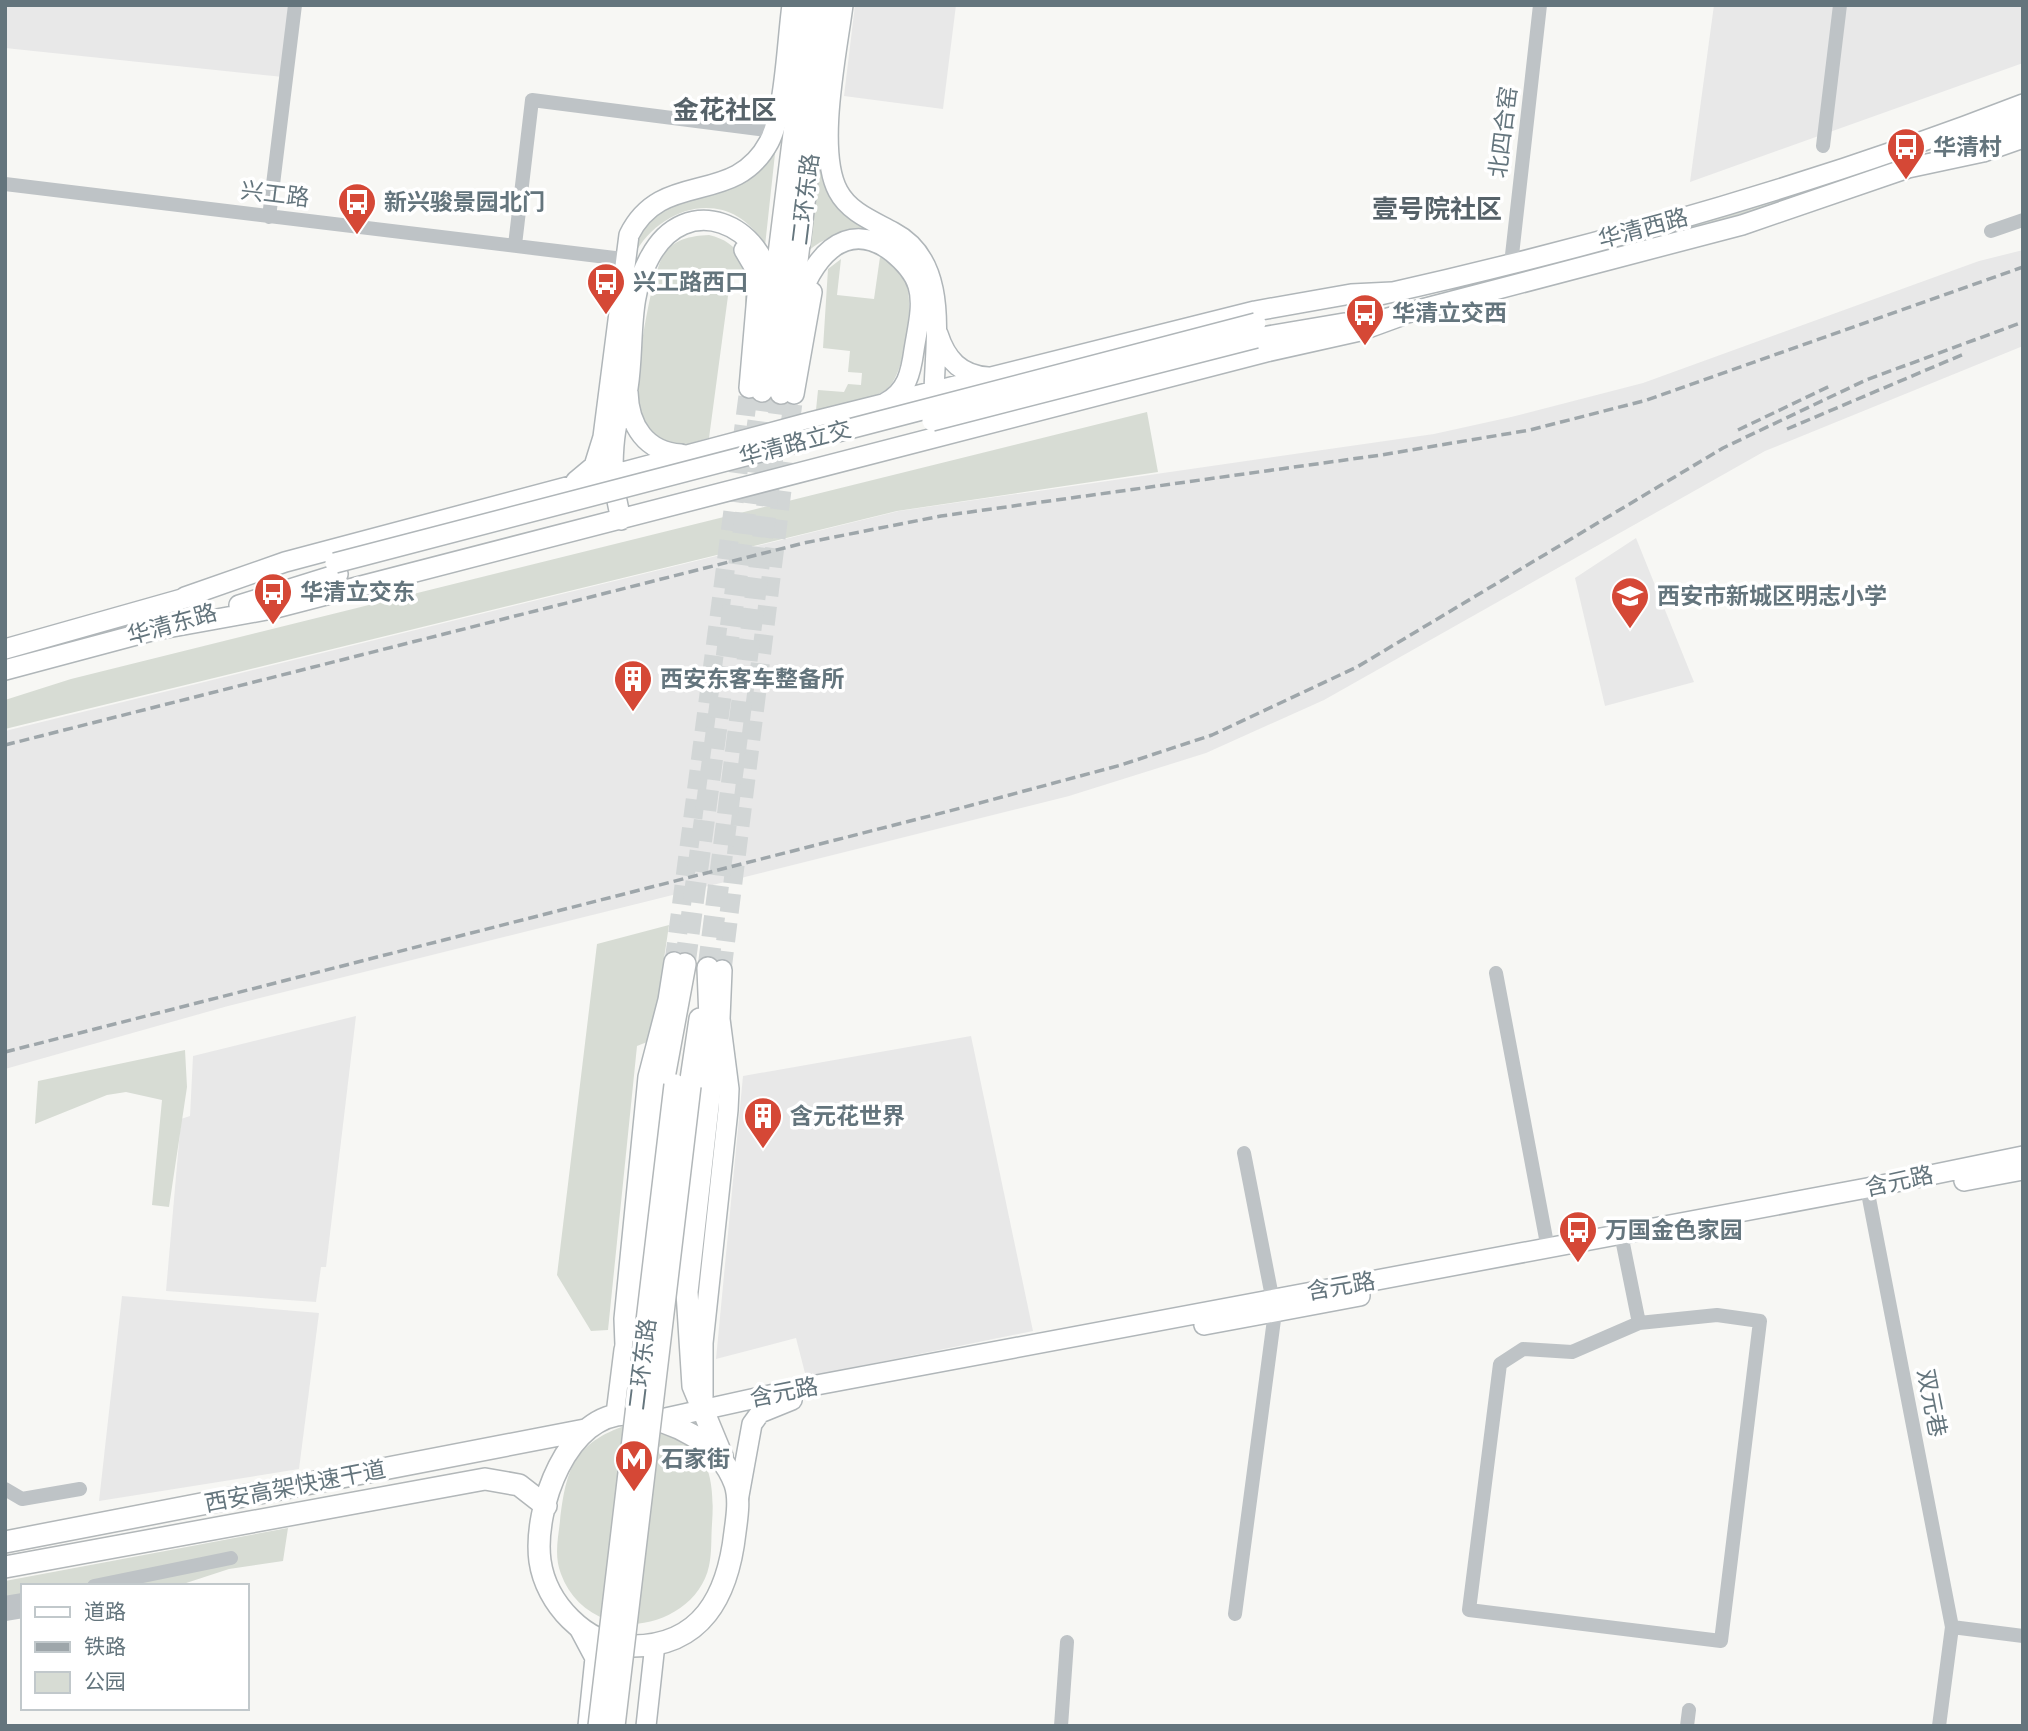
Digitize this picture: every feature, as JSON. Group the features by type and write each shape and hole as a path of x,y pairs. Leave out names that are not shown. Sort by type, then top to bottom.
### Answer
{"highway":[{"name":"二环东路","path":"771,391 772,306 810,5"},
{"name":"二环东路","path":"771,391 786,351 828,5"},
{"path":"680,963 683,1085"},
{"path":"683,1085 715,969"},
{"path":"715,969 712,1071 687,1292 687,1325 692,1386 730,1474 737,1502 730,1565 718,1600 709,1614 690,1629 655,1644 618,1645 591,1635 577,1626 556,1600 543,1576 539,1550 546,1506 561,1462 585,1430 599,1420 617,1414 661,1419 693,1435 730,1474"},
{"path":"617,1414 625,1350 635,1320 663,1083 681,996"},
{"name":"二环东路","path":"599,1726 683,1085"},
{"name":"二环东路","path":"614,1726 683,1085"},
{"name":"西安高架快速干道","path":"5,1542 585,1430"},
{"name":"西安高架快速干道","path":"5,1567 474,1481 496,1479 514,1483 530,1491 546,1506"}],"main road":[{"path":"611,522 603,464 606,416 623,259 631,231 651,208 677,192 714,186 740,176 762,154 774,131 792,5"},
{"path":"843,5 828,135 832,173 837,190 853,208 903,237 922,256 933,286 934,393 945,436"},
{"name":"华清西路","path":"1256,331 1392,292 1511,264 1792,186 2023,104"},
{"path":"1908,168 2023,121"},
{"name":"华清西路","path":"1256,331 1306,328 1401,316 1742,225 1908,168 1983,152 2023,138"},
{"path":"603,464 628,391 635,307 645,266 662,238 687,224 717,222 742,232 768,266 772,306"},
{"path":"632,357 653,267 661,253 679,236 703,232 720,234 744,250 757,276 758,312 771,391"},
{"path":"786,351 804,282 817,261 832,248 851,241 870,241 884,247 913,274 919,292 912,361 901,392 877,407"},
{"path":"771,391 825,268 842,256 860,251 888,254 904,263"},
{"path":"185,597 285,562 562,487 603,464 712,448 1255,312 1351,294 1392,292"},
{"path":"935,316 938,335 952,362 978,376 1003,376"},
{"path":"156,630 272,609 1266,352 1360,331 1401,316"},
{"name":"华清路立交","path":"336,569 1256,331"},
{"path":"628,391 634,423 651,446 676,453 712,448 734,449 739,477 729,492"},
{"path":"803,425 793,434 798,463 812,471"},
{"name":"华清东路","path":"5,649 185,597 336,569"},
{"name":"华清东路","path":"5,670 156,630 336,569"},
{"path":"625,1350 624,1318 648,1077 680,963"},
{"path":"703,1411 703,1343 729,1088 715,969"},
{"name":"含元路","path":"1868,1193 2023,1156"},
{"name":"含元路","path":"661,1419 767,1395 1274,1305 1868,1193 2023,1170"},
{"name":"含元路","path":"737,1502 749,1431 756,1418 768,1408 795,1400 1548,1249 1622,1240"},
{"path":"687,1325 709,1381 722,1390 767,1395"},
{"path":"577,1626 589,1641 595,1658 588,1726"},
{"path":"646,1726 655,1644"}],"street":[{"path":"269,216 295,5"},
{"name":"北四合窑","path":"1511,264 1541,5"},
{"path":"1822,146 1840,5"},
{"path":"515,246 532,100 774,131"},
{"name":"兴工路","path":"5,184 623,259"},
{"path":"1991,231 2023,220"},
{"path":"1496,973 1548,1249"},
{"path":"1235,1614 1274,1305 1244,1153"},
{"name":"双元巷","path":"1868,1193 1952,1627 1939,1726"},
{"path":"1622,1240 1639,1323"},
{"path":"1717,1315 1760,1321 1721,1642 1469,1610 1500,1364 1523,1349 1572,1352 1639,1323 1717,1315"},
{"path":"5,1489 22,1499 80,1489"},
{"path":"104,1584 232,1558"},
{"path":"1952,1627 2023,1636"},
{"path":"1061,1726 1067,1642"},
{"path":"1687,1726 1689,1710"}],"shaded area":[{"path":"5,5 291,5 283,77 5,48"},
{"path":"855,5 956,5 943,109 844,96"},
{"path":"1714,5 2023,5 2023,63 1690,182"},
{"path":"2023,250 2023,346 1765,451 1324,700 1206,753 1069,796 228,1006 5,1069 5,731 899,511 1434,434 1511,417 1643,383 1979,261"},
{"name":"西安市新城区明志小学","path":"1636,538 1694,682 1605,706 1575,578"},
{"path":"356,1016 326,1267 321,1267 316,1302 166,1291 181,1119 190,1116 193,1056"},
{"path":"971,1036 1033,1331 806,1377 796,1338 716,1359 743,1076"},
{"path":"122,1296 319,1313 299,1469 99,1501"}],"green space":[{"path":"778,126 765,246 751,227 733,214 715,208 695,209 676,215 658,226 643,241 631,261 630,249 657,210 713,190"},
{"path":"1977,132 1819,190 1658,239 1656,232"},
{"path":"818,160 825,183 886,235 844,233 826,239 807,252"},
{"path":"709,235 723,240 741,257 749,282 750,323 745,322 745,276 736,273 728,296 709,438 672,446 652,436 638,409 638,379 644,332 658,267 667,250 683,240"},
{"path":"880,257 900,271 908,288 909,318 900,367 894,380 882,392 854,402 816,410 818,390 844,392 848,384 861,385 862,373 848,372 850,351 823,348 828,269 841,259 837,295 874,299"},
{"path":"1147,412 1158,472 897,511 5,729 5,700 71,679"},
{"path":"669,925 652,1040 637,1046 608,1330 591,1331 557,1275 597,944"},
{"path":"185,1050 187,1087 169,1207 152,1205 162,1100 126,1092 107,1095 35,1124 38,1081"},
{"path":"627,1425 651,1427 686,1440 697,1450 705,1464 711,1481 713,1501 711,1556 704,1581 695,1595 683,1606 670,1614 639,1624 608,1620 585,1608 564,1582 557,1554 566,1487 576,1460 595,1440"},
{"path":"288,1528 283,1561 229,1569 183,1584 21,1584 21,1611 5,1614 5,1581"}],"tunnel":[{"path":"674,962 749,388"},
{"path":"685,964 762,391"},
{"path":"708,968 781,393"},
{"path":"722,970 794,394"}],"railway":[{"path":"5,745 804,543 941,516 1381,455 1530,430 1647,400 2023,267"},
{"path":"5,1052 961,808 1121,765 1212,735 1357,667 1723,448 1866,380 2023,322"},
{"path":"1787,429 1964,354"},
{"path":"1738,430 1832,385"}],"place":[{"name":"华清村","path":"1906,181"},
{"name":"新兴骏景园北门","path":"357,236"},
{"name":"兴工路西口","path":"606,316"},
{"name":"华清立交西","path":"1365,347"},
{"name":"华清立交东","path":"273,626"},
{"name":"西安市新城区明志小学","path":"1630,630"},
{"name":"西安东客车整备所","path":"633,713"},
{"name":"含元花世界","path":"763,1150"},
{"name":"万国金色家园","path":"1578,1264"},
{"name":"石家街","path":"634,1493"}],"district":[{"name":"金花社区","path":"725,110"},
{"name":"壹号院社区","path":"1437,209"}]}
